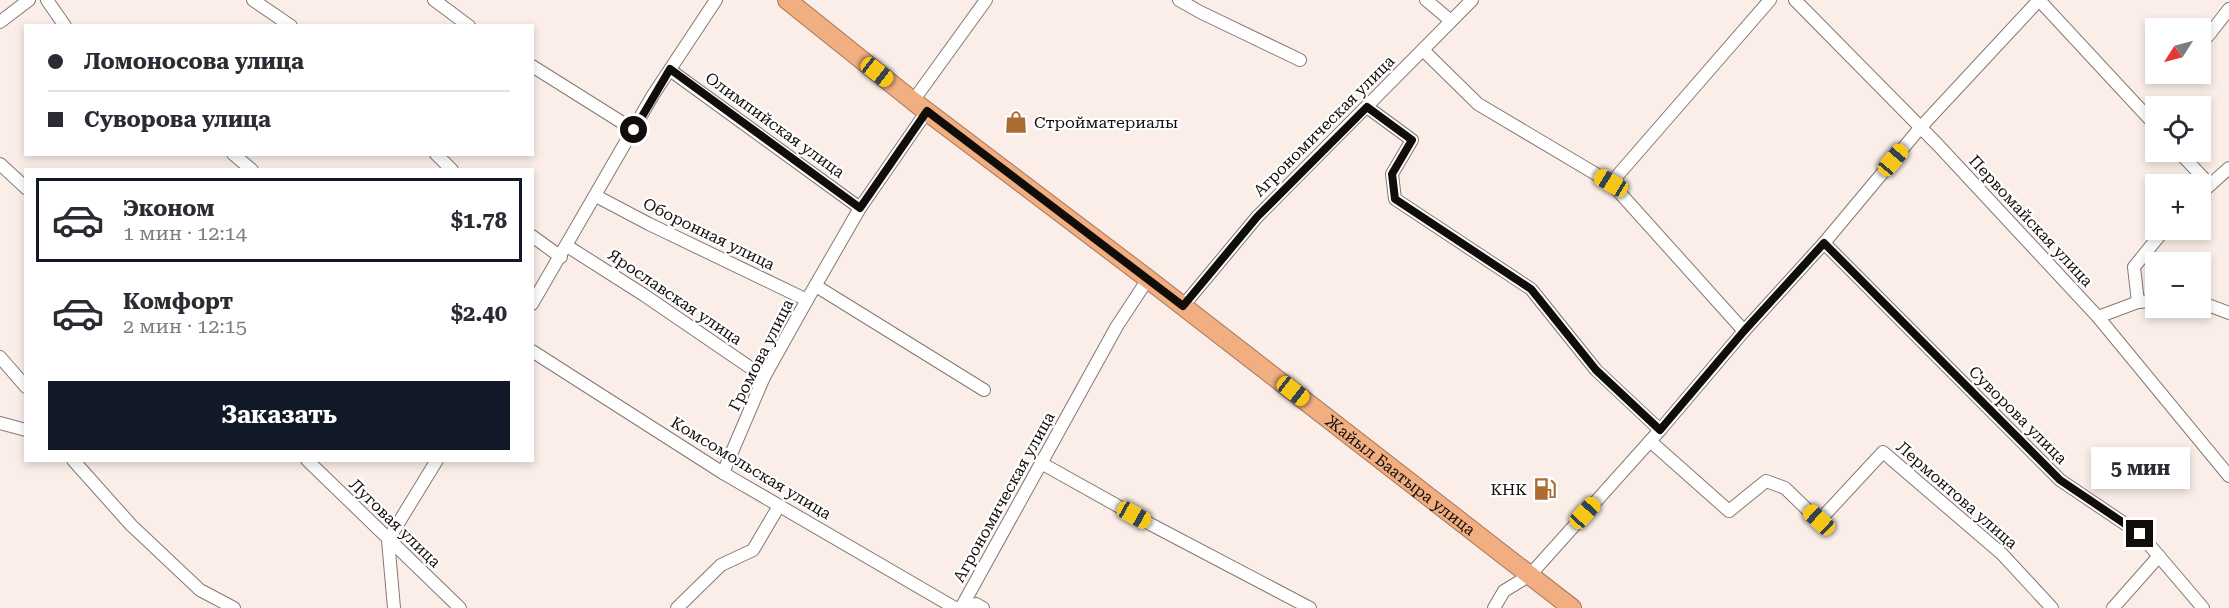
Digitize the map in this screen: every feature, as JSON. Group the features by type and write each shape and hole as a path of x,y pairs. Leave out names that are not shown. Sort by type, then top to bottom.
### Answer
{"highway":[{"name":"Жайыл Баатыра улица","path":"787,0 920,106 1148,279 1572,608"}],"street":[{"path":"0,22 29,0"},
{"path":"47,0 64,24"},
{"path":"253,0 288,24"},
{"path":"434,0 466,24"},
{"path":"534,301 670,69 716,0"},
{"name":"Громова улица","path":"723,473 764,377 920,106 986,0"},
{"path":"1179,0 1300,60"},
{"path":"1426,0 1451,21"},
{"name":"Агрономическая улица","path":"1183,306 1257,217 1472,0"},
{"path":"1611,183 1770,0"},
{"name":"Первомайская улица","path":"1795,0 1920,128 2098,317 2229,476"},
{"path":"1494,608 1504,591 1530,575 1549,554 1824,243 1920,128 2039,0 2145,114"},
{"path":"2211,32 2229,9"},
{"path":"1423,50 1478,104 1611,183 1744,331"},
{"path":"534,67 634,130"},
{"name":"Олимпийская улица","path":"670,69 860,208"},
{"path":"1367,107 1412,140 1392,174 1395,199 1531,289 1596,370 1660,430"},
{"path":"235,156 250,168"},
{"path":"438,156 450,168"},
{"path":"2188,162 2200,174"},
{"path":"0,164 24,186"},
{"path":"2211,184 2229,168"},
{"name":"Оборонная улица","path":"596,196 807,300"},
{"path":"534,237 564,251"},
{"path":"2138,302 2134,267 2156,240"},
{"name":"Суворова улица","path":"1824,243 2060,480 2140,534 2203,608"},
{"name":"Ярославская улица","path":"564,251 644,295 764,377"},
{"name":"Агрономическая улица","path":"961,608 1117,326 1148,279"},
{"path":"816,286 984,390"},
{"path":"2098,317 2138,302 2145,302"},
{"path":"2211,306 2229,313"},
{"name":"Комсомольская улица","path":"534,352 723,473 955,608"},
{"path":"0,357 24,385"},
{"path":"0,423 24,429"},
{"name":"Лермонтова улица","path":"1650,441 1728,511 1766,481 1785,489 1819,520 1883,452 2002,554 2052,608"},
{"path":"74,462 131,525 200,590 234,608"},
{"name":"Луговая улица","path":"309,462 460,608"},
{"path":"394,608 388,540 436,462"},
{"path":"1041,463 1152,525 1310,608"},
{"path":"677,608 720,566 753,550 779,506"},
{"path":"2113,608 2159,556"},
{"path":"966,608 976,604 983,608"}],"place":[{"name":"Стройматериалы","path":"1016,122"},
{"name":"КНК","path":"1545,489"}],"route":[{"path":"634,130 670,69 860,208 927,111 1183,306 1257,217 1367,107 1412,140 1392,174 1395,199 1531,289 1596,370 1660,430 1744,331 1824,243 2060,480 2140,534"}]}
